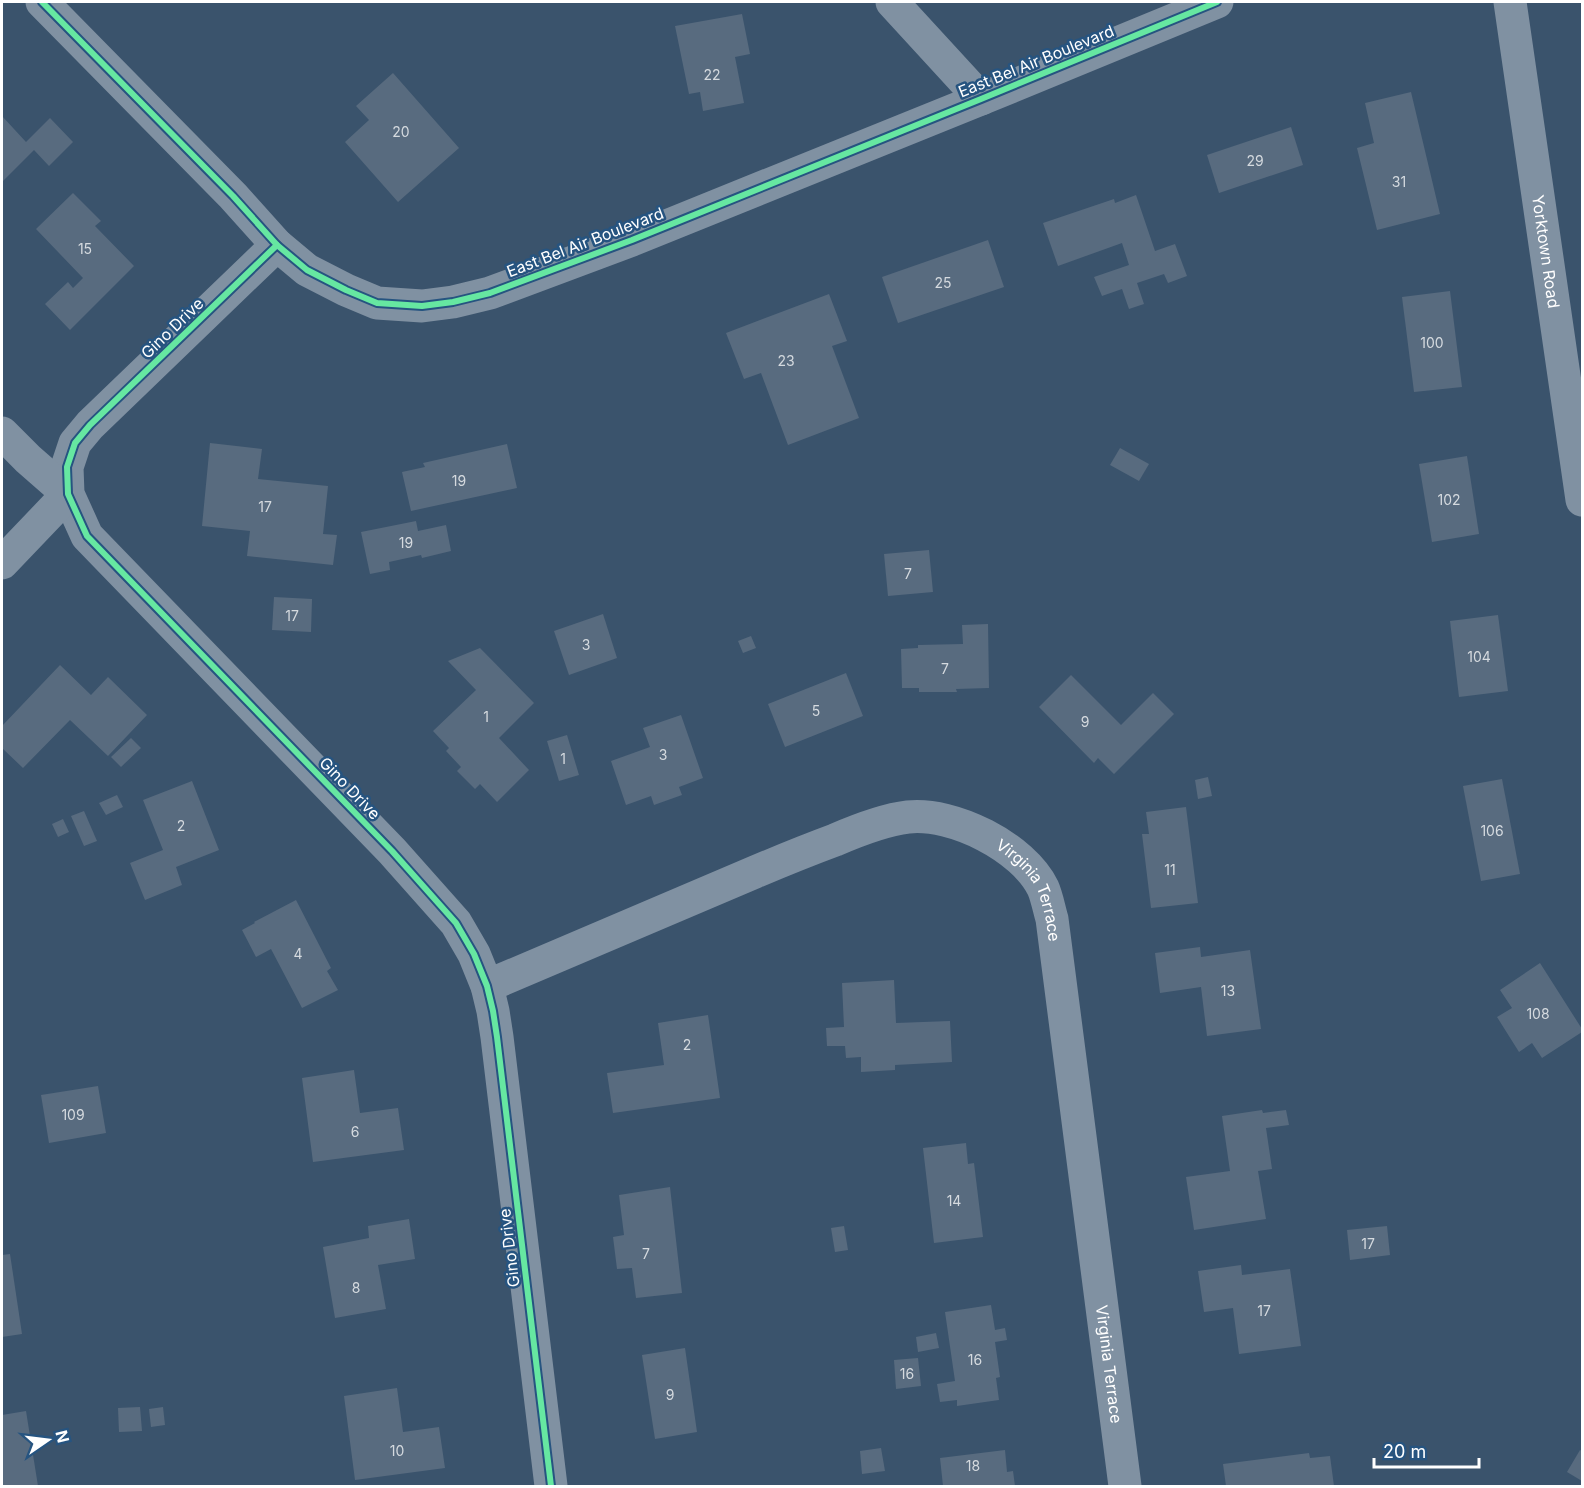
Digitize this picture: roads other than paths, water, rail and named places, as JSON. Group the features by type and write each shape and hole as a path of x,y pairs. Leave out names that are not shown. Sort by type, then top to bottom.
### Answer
{"street":[{"name":"East Bel Air Boulevard","path":"42,2 233,196 277,245 307,270 377,303 422,306 453,302 490,292 632,240 1217,2"},
{"path":"892,2 981,99"},
{"name":"Yorktown Road","path":"1510,2 1582,501"},
{"name":"Gino Drive","path":"277,245 90,425 75,443 67,467 68,494 87,536 392,851 456,923 474,954 487,986 497,1037 551,1486"},
{"path":"2,433 68,494 2,562"},
{"name":"Virginia Terrace","path":"487,986 789,858 879,824 909,817 936,817 964,826 1009,850 1028,867 1043,888 1052,919 1125,1486"}]}
